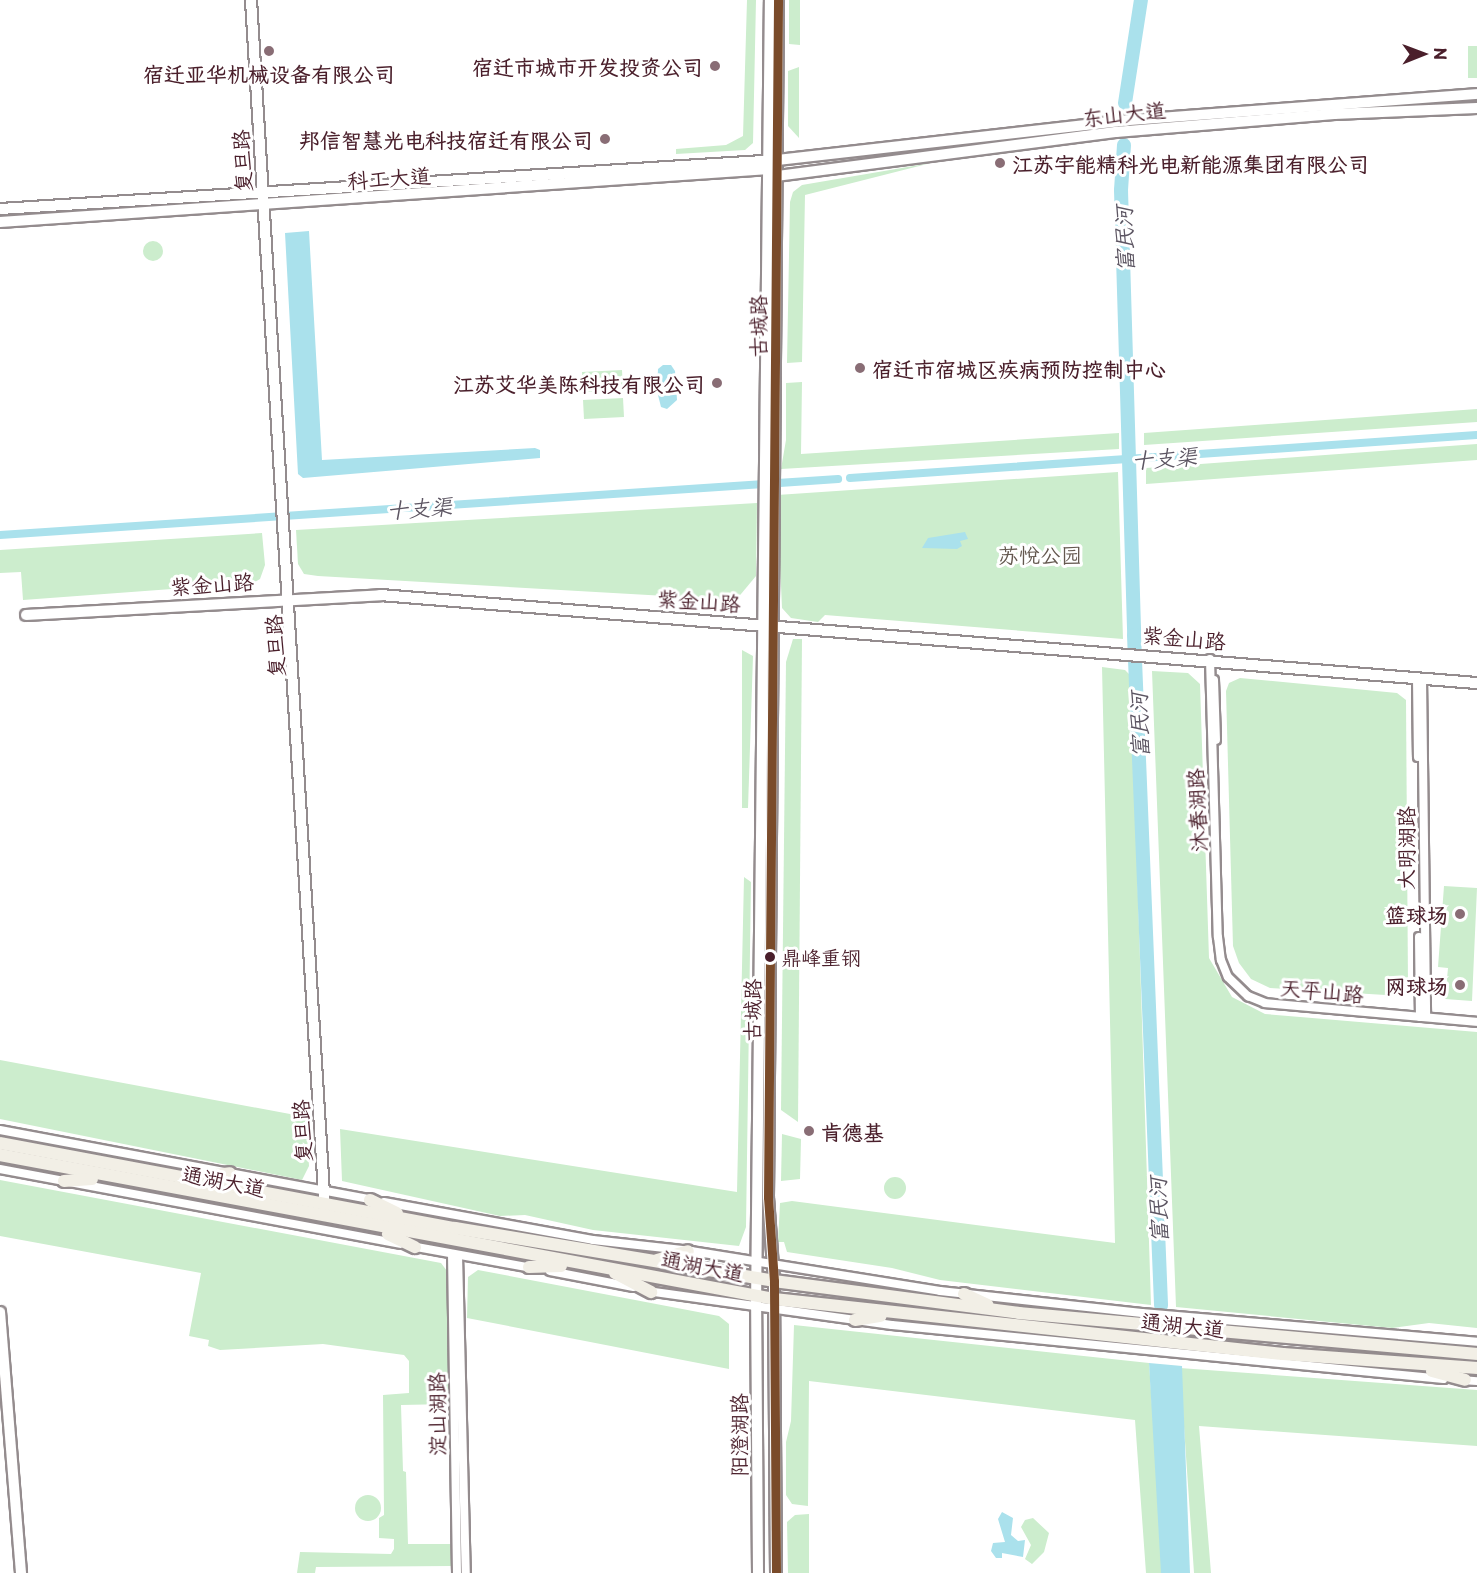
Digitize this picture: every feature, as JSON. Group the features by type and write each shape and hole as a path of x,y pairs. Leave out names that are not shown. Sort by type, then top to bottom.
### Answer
{"main road":[{"path":"0,1138 17,1146"},
{"name":"通湖大道","path":"0,1143 187,1178 325,1197 405,1218 774,1281 1000,1310 1477,1354"},
{"name":"通湖大道","path":"0,1155 373,1228 603,1268 757,1302 893,1313 1407,1364 1477,1368"},
{"path":"187,1178 230,1173"},
{"path":"64,1181 106,1177"},
{"path":"370,1200 405,1218"},
{"path":"373,1228 414,1247"},
{"path":"652,1261 687,1251"},
{"path":"529,1267 584,1265"},
{"path":"603,1268 651,1292"},
{"path":"964,1294 1000,1310"},
{"path":"855,1320 893,1313"},
{"path":"1407,1364 1471,1381"}],"street":[{"name":"复旦路","path":"250,0 290,597 326,1219"},
{"name":"古城路","path":"770,0 773,166"},
{"name":"古城路","path":"774,1304 768,1197 773,166 778,0"},
{"name":"东山大道","path":"773,166 1118,121 1477,94"},
{"name":"东山大道","path":"773,166 1138,130 1334,114 1477,108"},
{"name":"科工大道","path":"0,209 262,192 773,166"},
{"name":"科工大道","path":"0,222 263,205 773,166"},
{"name":"紫金山路","path":"26,615 290,597 380,595 1153,654 1477,683"},
{"name":"古城路","path":"757,1302 770,624"},
{"name":"沐春湖路","path":"1213,659 1223,960"},
{"name":"大明湖路","path":"1420,677 1423,1015"},
{"name":"天平山路","path":"1223,960 1237,981 1261,997 1477,1019"},
{"path":"0,1130 230,1173 325,1197 370,1200 593,1240 687,1251 964,1294 1477,1342"},
{"path":"0,1169 529,1267 651,1292 757,1302"},
{"name":"淀山湖路","path":"455,1255 457,1573"},
{"name":"淀山湖路","path":"455,1255 466,1573"},
{"name":"阳澄湖路","path":"757,1302 758,1573"},
{"path":"774,1304 855,1320 1316,1369 1471,1381"},
{"name":"阳澄湖路","path":"774,1304 776,1573"},
{"path":"0,1312 21,1573"},
{"path":"0,1397 14,1573"}],"green space":[{"path":"747,0 756,0 753,143 745,150 676,154 676,149 726,145 743,136"},
{"path":"789,0 800,0 800,45 789,44"},
{"path":"1468,46 1477,46 1477,78 1468,78"},
{"path":"799,67 799,138 788,126 788,71"},
{"path":"931,163 805,195 802,362 787,363 790,202 793,192 802,185"},
{"path":"153,241 160,244 163,251 160,258 153,261 146,258 143,251 146,244"},
{"path":"622,370 623,390 583,392 582,372"},
{"path":"802,382 801,454 1119,433 1119,449 781,469 786,440 786,383"},
{"path":"623,398 624,417 584,419 583,400"},
{"path":"1477,409 1477,422 1144,445 1144,433"},
{"path":"1477,444 1477,460 1146,484 1146,468"},
{"name":"苏悦公园","path":"1118,472 1123,639 825,615 818,622 791,618 782,608 777,495"},
{"path":"757,503 756,576 736,600 318,576 304,574 298,564 296,530"},
{"path":"262,533 265,565 260,579 253,583 23,600 21,572 0,573 0,550"},
{"path":"793,639 802,639 798,1122 781,1110 786,662"},
{"path":"742,650 753,656 748,808 742,808"},
{"path":"1102,667 1125,670 1131,676 1151,1305 940,1280 892,1268 787,1252 784,1242 778,1242 780,1203 792,1201 1115,1243"},
{"path":"1152,671 1188,673 1200,684 1209,958 1232,997 1265,1014 1477,1032 1477,1328 1429,1323 1392,1328 1176,1307"},
{"path":"1240,678 1397,693 1406,700 1408,986 1402,996 1270,988 1251,979 1239,963 1233,946 1226,691 1229,683"},
{"path":"744,877 751,882 746,1227 739,1246 593,1230 525,1215 500,1216 342,1181 340,1129 737,1192"},
{"name":"篮球场","path":"1444,886 1477,888 1472,1001 1445,999 1448,968 1438,967"},
{"path":"0,1060 306,1117 309,1166 302,1180 0,1119"},
{"path":"782,1134 801,1139 800,1179 781,1181"},
{"path":"895,1177 903,1180 906,1188 903,1196 895,1199 887,1196 884,1188 887,1180"},
{"path":"0,1180 441,1263 447,1271 449,1404 401,1405 403,1471 406,1472 408,1544 452,1544 452,1566 316,1567 315,1573 297,1573 300,1552 391,1554 394,1549 394,1539 379,1538 379,1518 384,1515 383,1395 409,1393 409,1361 404,1355 323,1344 220,1350 208,1346 209,1340 189,1336 201,1273 0,1236"},
{"path":"478,1270 719,1316 729,1324 729,1369 467,1318 468,1277"},
{"path":"794,1325 1149,1363 1164,1573 1146,1573 1135,1420 809,1381 808,1506 792,1504 786,1495 786,1442 791,1421"},
{"path":"1180,1368 1477,1390 1477,1446 1199,1426 1211,1573 1194,1573"},
{"path":"368,1495 377,1499 381,1508 377,1517 368,1521 359,1517 355,1508 359,1499"},
{"path":"809,1514 809,1573 788,1573 787,1522 795,1515"},
{"path":"1033,1518 1049,1533 1044,1552 1032,1564 1025,1559 1031,1545 1021,1527 1025,1520"}],"water":[{"path":"309,231 322,460 535,448 540,450 540,458 303,478 298,474 285,233"},
{"path":"663,365 671,365 675,371 677,400 667,409 661,407 657,391 658,369"},
{"path":"965,532 968,539 960,541 962,546 957,549 922,548 928,538"},
{"path":"1149,1363 1182,1366 1190,1573 1161,1573"},
{"path":"1002,1512 1013,1518 1011,1535 1018,1541 1025,1540 1023,1557 1002,1553 1002,1558 996,1558 991,1551 993,1543 1005,1542 998,1519"}],"waterway":[{"name":"富民河","path":"1125,103 1141,0"},
{"name":"富民河","path":"1124,145 1121,190 1134,635 1161,1305"},
{"name":"十支渠","path":"850,478 1477,435"},
{"name":"十支渠","path":"0,535 838,479"}],"transit line":[{"path":"776,1573 774,1281 768,1197 778,0"}],"place":[{"name":"宿迁亚华机械设备有限公司","path":"269,51"},
{"name":"宿迁市城市开发投资公司","path":"715,66"},
{"name":"邦信智慧光电科技宿迁有限公司","path":"605,139"},
{"name":"江苏宇能精科光电新能源集团有限公司","path":"1000,163"},
{"name":"宿迁市宿城区疾病预防控制中心","path":"860,368"},
{"name":"江苏艾华美陈科技有限公司","path":"717,383"},
{"name":"篮球场","path":"1460,914"},
{"name":"鼎峰重钢","path":"770,957"},
{"name":"网球场","path":"1460,985"},
{"name":"肯德基","path":"809,1131"}]}
